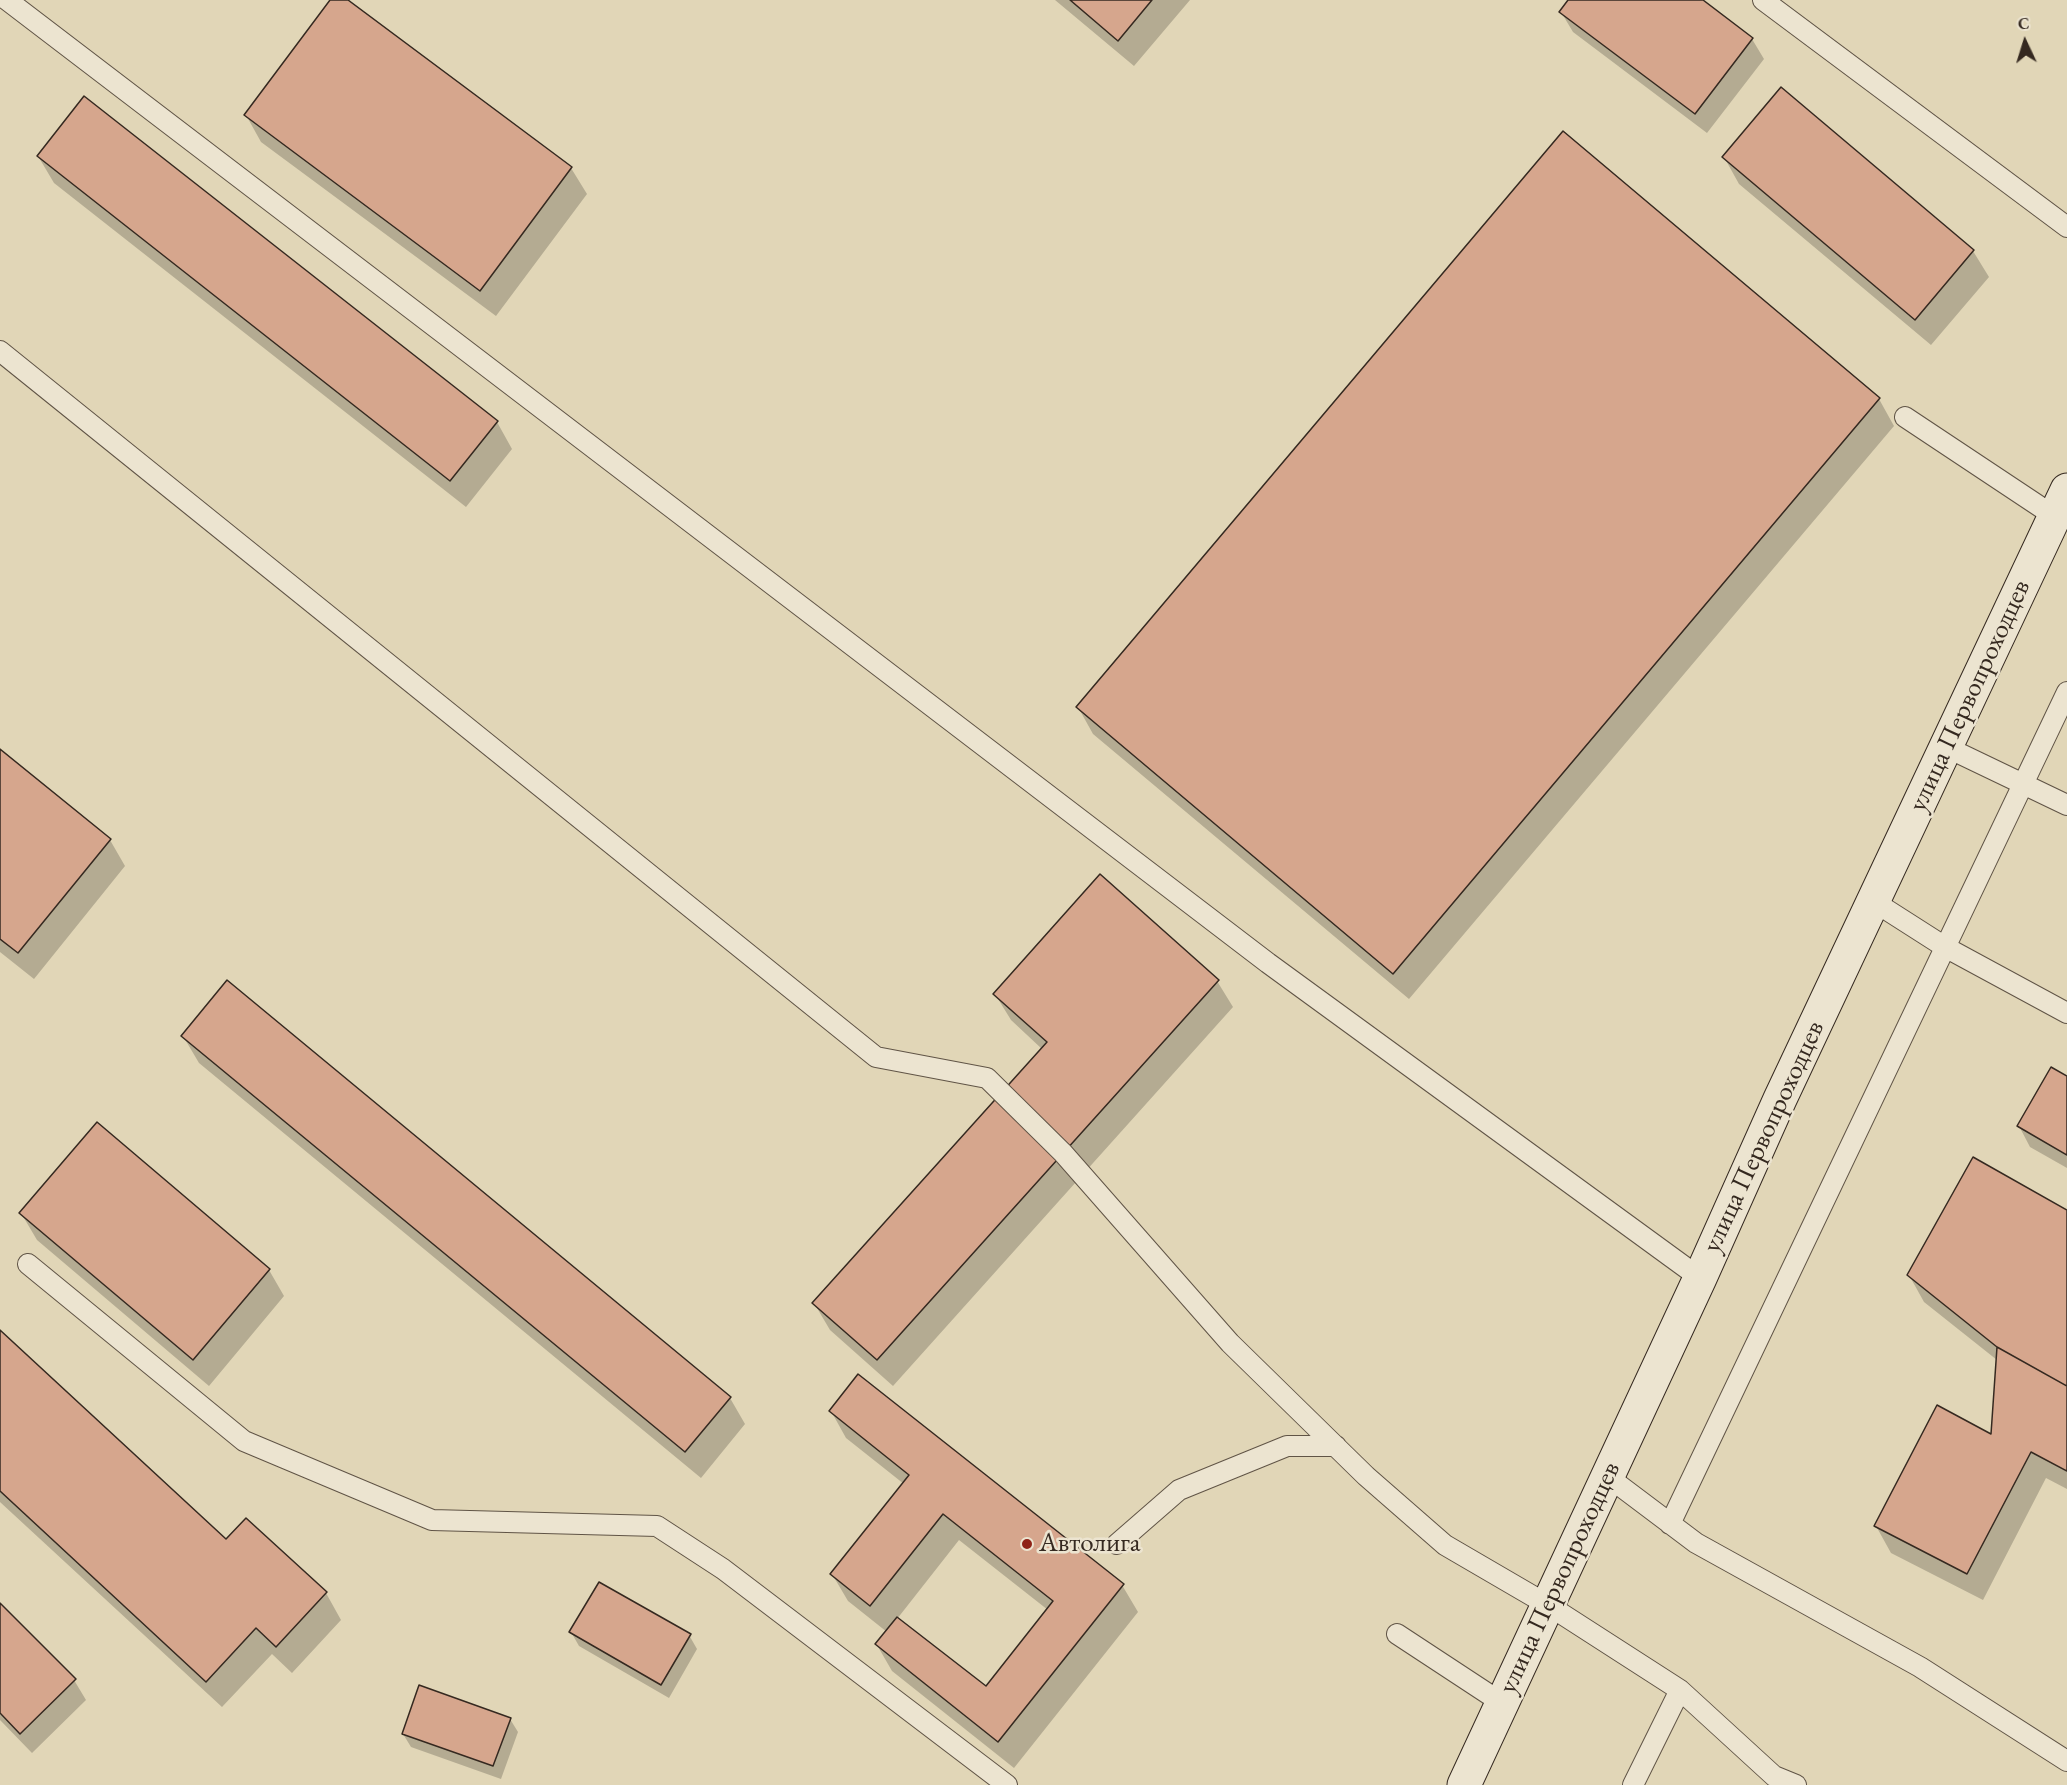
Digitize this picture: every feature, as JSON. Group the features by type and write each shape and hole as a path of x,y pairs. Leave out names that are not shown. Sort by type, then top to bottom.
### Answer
{"street":[{"name":"улица Первопроходцев","path":"1464,1785 1873,901 2064,498"}],"lane":[{"path":"7,0 1268,963 1700,1278"},
{"path":"1763,0 2067,227"},
{"path":"0,351 876,1057 987,1078 1063,1153 1230,1342 1336,1446 1445,1545 1548,1605 1680,1690 1774,1776 1796,1785"},
{"path":"1905,417 2064,498"},
{"path":"1670,1524 2067,692"},
{"path":"1946,747 2067,805"},
{"path":"1873,901 1945,947 2067,1014"},
{"path":"28,1264 243,1441 432,1520 657,1526 723,1569 1007,1785"},
{"path":"1117,1544 1179,1490 1287,1446 1336,1446"},
{"path":"1607,1476 1696,1544 1920,1667 2067,1761"},
{"path":"1397,1634 1502,1703"},
{"path":"1634,1785 1680,1690"}],"building":[{"path":"330,0 348,0 572,167 480,291 244,115"},
{"path":"1070,0 1152,0 1118,41"},
{"path":"1568,0 1703,0 1753,38 1695,114 1559,12"},
{"path":"1781,87 1974,250 1915,320 1722,157"},
{"path":"84,96 498,421 450,481 37,156"},
{"path":"1563,131 1880,398 1393,974 1076,707"},
{"path":"0,749 111,839 18,953 0,939"},
{"path":"1100,874 1219,980 877,1360 812,1303 1047,1042 993,994"},
{"path":"227,980 731,1397 685,1452 181,1036"},
{"path":"2051,1067 2067,1076 2067,1155 2017,1126"},
{"path":"97,1122 270,1269 193,1360 19,1213"},
{"path":"1973,1157 2067,1210 2067,1386 1997,1347 1907,1275"},
{"path":"0,1330 226,1539 246,1518 327,1592 276,1647 256,1628 206,1682 0,1491"},
{"path":"1997,1347 2067,1386 2067,1471 2031,1452 1967,1574 1874,1526 1937,1405 1991,1434"},
{"name":"Автолига","path":"858,1374 1124,1584 998,1742 875,1644 897,1617 986,1686 1053,1601 943,1514 870,1606 830,1574 909,1475 829,1411"},
{"path":"599,1582 691,1634 661,1685 569,1632"},
{"path":"0,1603 76,1679 20,1734 0,1713"},
{"path":"419,1685 511,1718 493,1766 402,1734"}],"place":[{"name":"Автолига","path":"1027,1544"}]}
